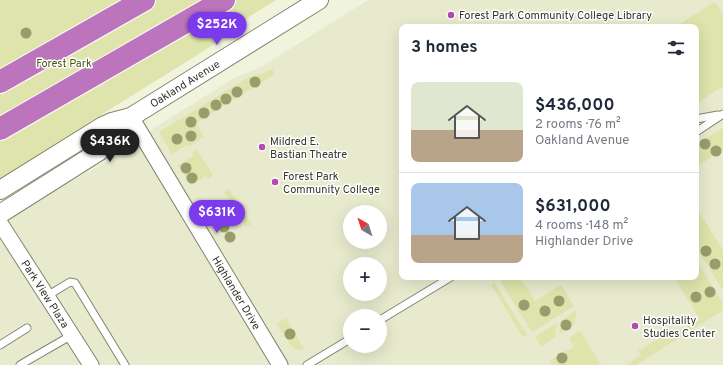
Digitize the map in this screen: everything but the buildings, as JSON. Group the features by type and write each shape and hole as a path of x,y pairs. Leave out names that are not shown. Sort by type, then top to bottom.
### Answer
{"highway":[{"path":"0,82 144,0"},
{"path":"2,128 224,0"}],"street":[{"name":"Oakland Avenue","path":"0,190 103,126 131,117 319,0"},
{"path":"0,214 121,137 131,117"},
{"name":"Highlander Drive","path":"131,117 280,365"},
{"name":"Park View Plaza","path":"0,223 91,365"}],"lane":[{"path":"699,118 723,114"},
{"path":"699,130 723,114"},
{"path":"387,316 446,280"},
{"path":"47,296 70,282 75,283 125,365"},
{"path":"0,344 27,328"},
{"path":"20,365 72,335"},
{"path":"307,365 343,342"}],"shaded area":[{"name":"Forest Park Community College","path":"368,0 723,0 723,365 0,365 0,222 125,151 154,128 234,78 261,67"}],"green space":[{"name":"Forest Park","path":"0,0 276,0 228,30 210,47 104,113 75,134 0,181"},
{"path":"715,2 723,14 723,86 699,102 699,24 680,24"},
{"path":"272,69 275,74 196,123 204,137 188,147 187,145 172,154 159,132 249,77"},
{"path":"723,128 723,150 699,165 699,143"},
{"path":"197,150 213,175 208,179 206,176 191,185 178,165 193,156 192,153"},
{"path":"229,189 251,224 246,227 224,192"},
{"path":"699,212 723,250 723,290 699,252"},
{"path":"699,265 723,303 722,311 636,365 626,365 641,355 638,351 671,331 674,335 700,319 676,280 699,280"},
{"path":"500,280 522,280 535,301 561,285 574,306 532,332"},
{"path":"494,282 527,335 523,337 491,285"},
{"path":"577,310 574,325 559,334 561,321"},
{"path":"286,318 304,349 299,350 292,347 277,324"},
{"path":"557,323 555,337 541,346 535,337"},
{"path":"580,331 601,365 553,365 550,360 574,347 569,338"}],"place":[{"name":"Forest Park Community College Library","path":"451,15"},
{"name":"Mildred E. Bastian Theatre","path":"262,147"},
{"name":"Forest Park Community College","path":"275,182"},
{"name":"Hospitality Studies Center","path":"635,326"}]}
